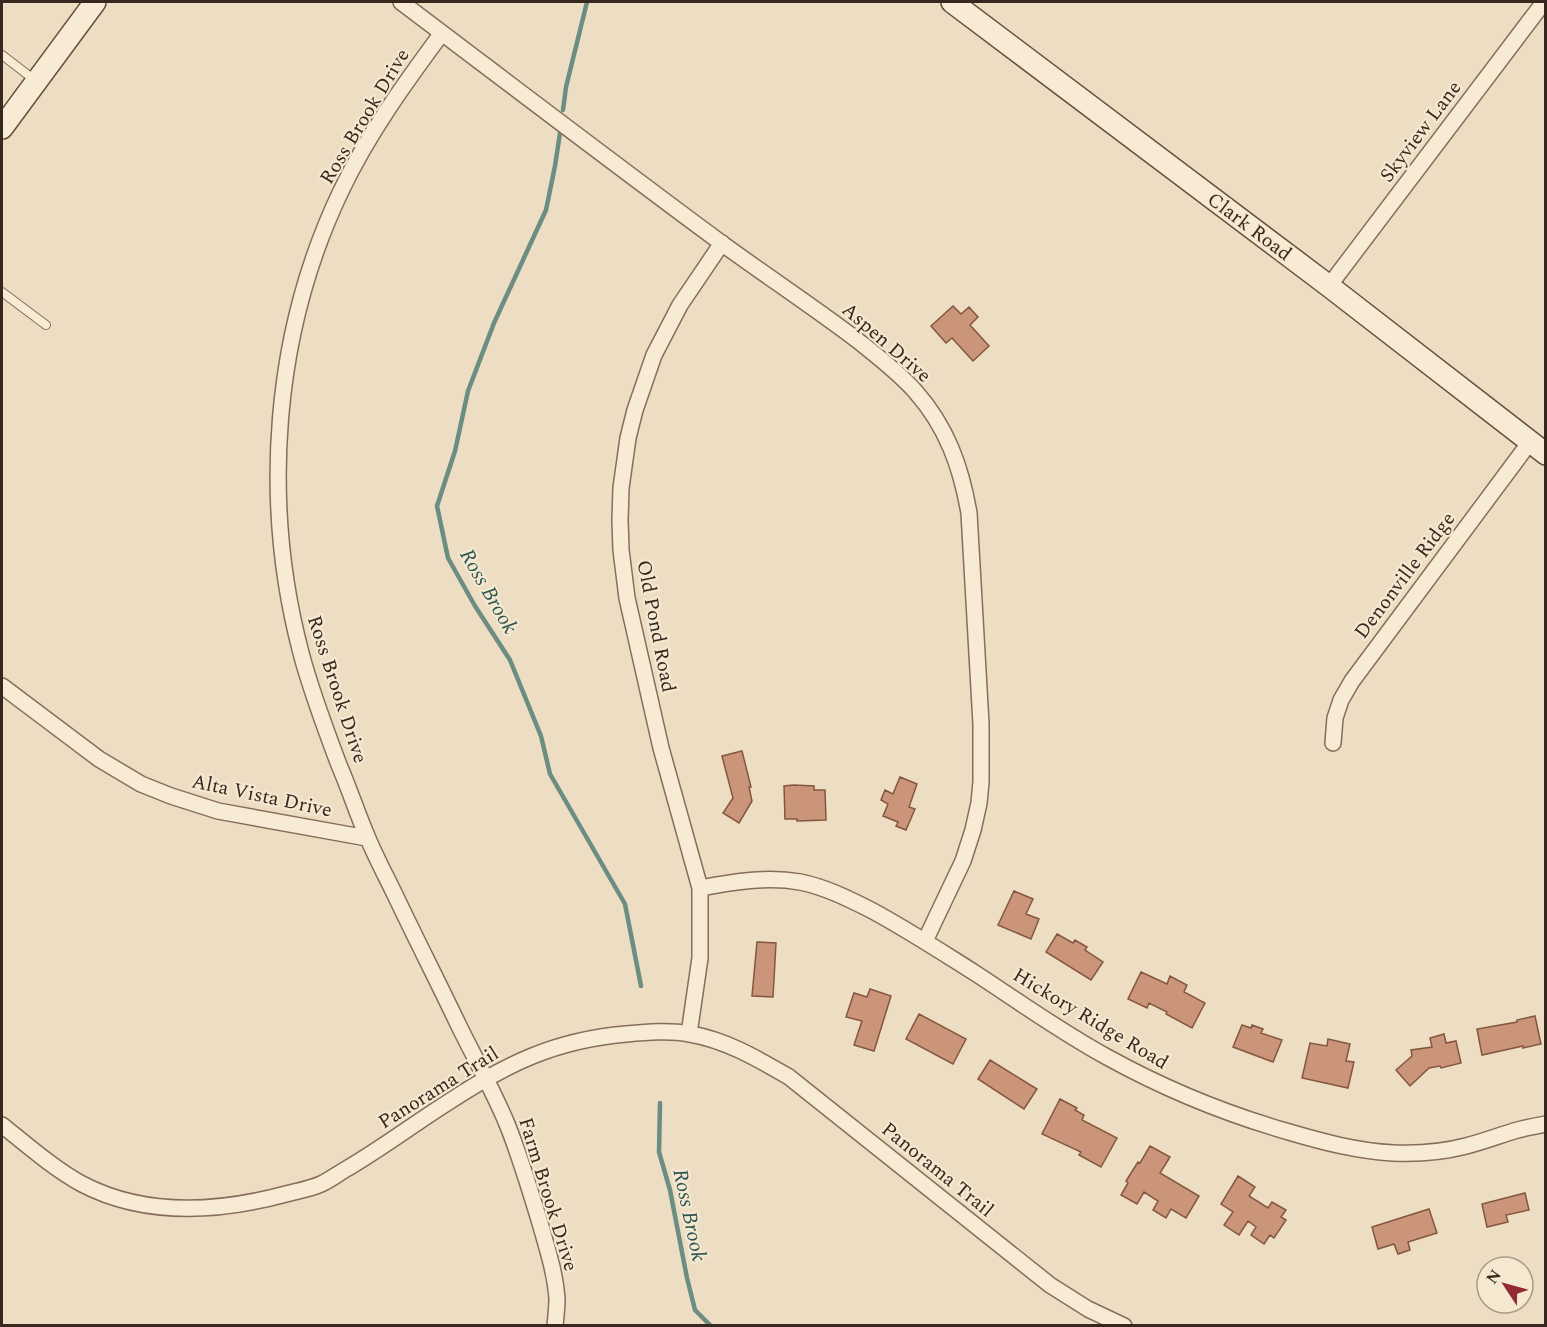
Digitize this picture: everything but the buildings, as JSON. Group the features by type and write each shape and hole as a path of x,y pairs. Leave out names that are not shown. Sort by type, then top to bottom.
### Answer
{"street":[{"path":"2,128 95,2"},
{"name":"Aspen Drive","path":"401,2 880,359 914,390 931,410 946,435 957,463 969,513 981,724 981,783 979,803 963,861 925,941"},
{"name":"Clark Road","path":"952,2 1329,286 1538,448"},
{"name":"Skyview Lane","path":"1329,286 1544,2"},
{"name":"Ross Brook Drive","path":"442,33 400,90 370,138 342,188 326,225 297,315 287,358 279,454 279,508 289,596 301,652 319,712 367,838 484,1078"},
{"name":"Old Pond Road","path":"689,1034 700,958 700,888 661,748 627,598 621,550 621,488 628,438 643,381 680,305 722,243"},
{"name":"Denonville Ridge","path":"1333,742 1335,718 1341,700 1352,681 1538,448"},
{"name":"Alta Vista Drive","path":"2,686 99,759 141,784 218,811 367,838"},
{"name":"Hickory Ridge Road","path":"700,888 745,880 771,880 800,882 843,896 925,941 1113,1060 1188,1097 1272,1127 1351,1148 1393,1153 1431,1152 1464,1147 1516,1130 1545,1124"},
{"name":"Panorama Trail","path":"2,1125 39,1155 83,1184 120,1199 159,1207 195,1209 244,1203 320,1184 373,1153 484,1078 536,1054 590,1038 639,1032 689,1034 740,1050 789,1077 1050,1285 1088,1309 1124,1326"},
{"name":"Farm Brook Drive","path":"484,1078 510,1133 531,1193 553,1270 557,1300 555,1326"}],"lane":[{"path":"2,55 36,81"},
{"path":"2,292 46,325"}],"waterway":[{"name":"Ross Brook","path":"563,110 566,87 587,2"},
{"name":"Ross Brook","path":"560,133 546,210 494,323 468,391 455,451 437,506 448,558 475,606 510,660 541,736 550,774 625,904 641,986"},
{"name":"Ross Brook","path":"660,1103 659,1152 670,1190 687,1278 695,1310 711,1326"}]}
